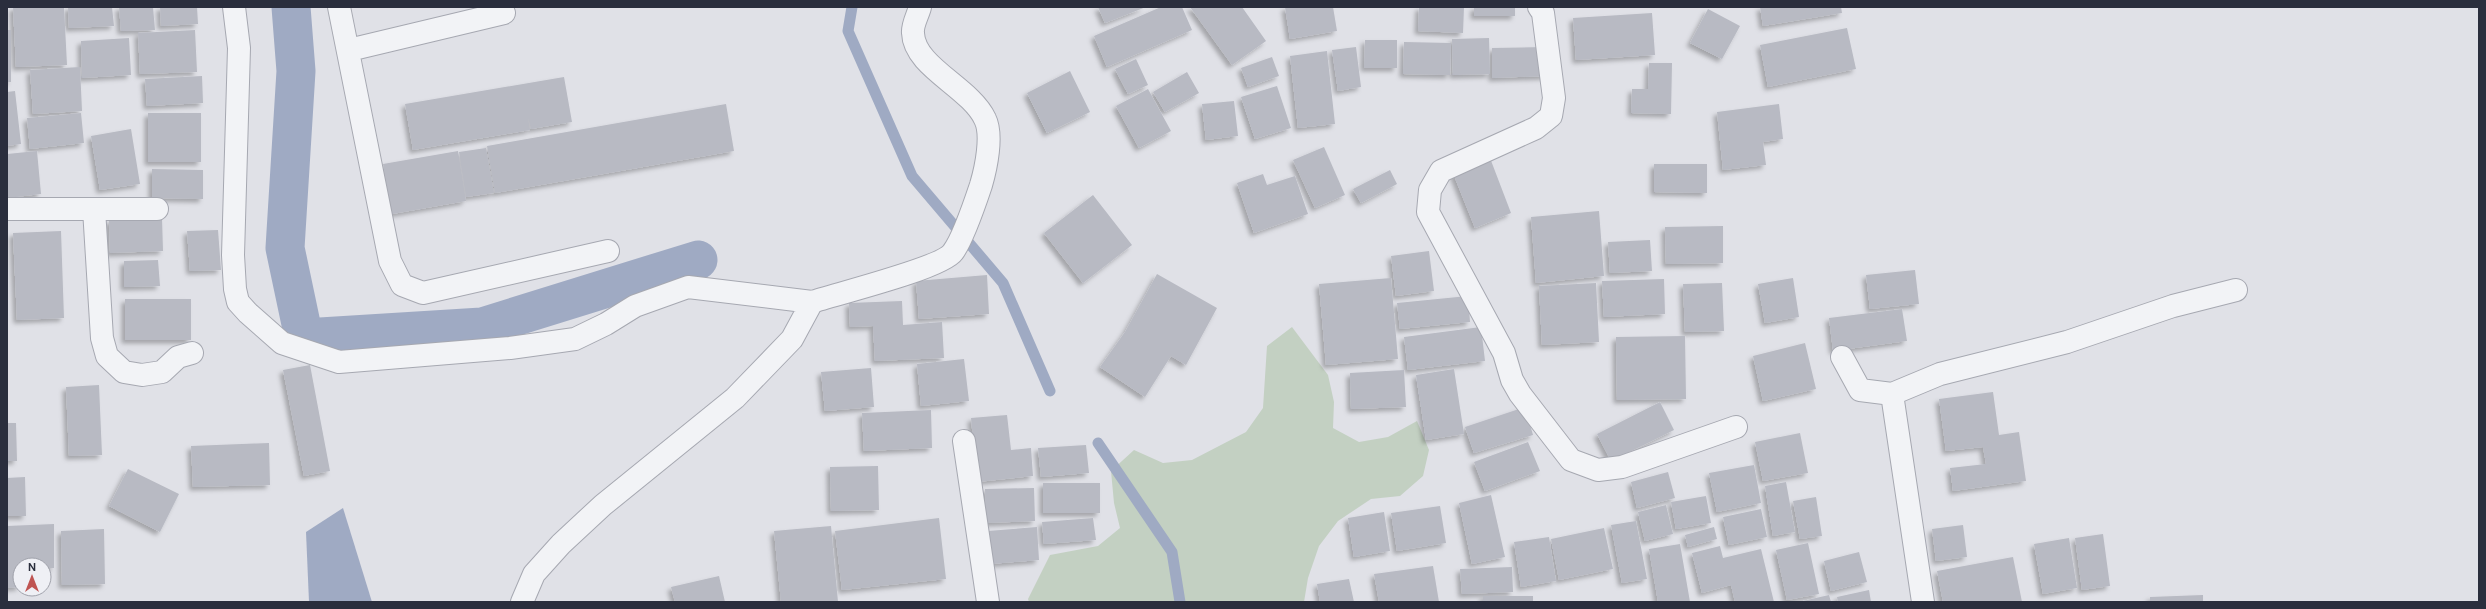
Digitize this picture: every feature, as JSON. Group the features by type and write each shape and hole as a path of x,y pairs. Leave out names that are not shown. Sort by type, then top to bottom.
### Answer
{"street":[{"path":"234,7 239,48 233,248 235,289 238,302 248,313 282,343 339,362 495,350 575,339 606,324 635,306 688,287 812,302 926,268 953,253 976,200 985,170 988,144 986,120 971,99 929,64 917,50 912,33 920,7"},
{"path":"339,7 390,261 402,285 423,293 608,251"},
{"path":"1539,7 1543,13 1554,98 1551,116 1536,128 1441,171 1430,190 1428,212 1504,353 1512,380 1520,394 1571,460 1598,470 1622,467 1736,427"},
{"path":"348,50 504,13"},
{"path":"7,209 157,209"},
{"path":"94,209 102,338 107,356 124,372 142,375 162,372 178,357 192,353"},
{"path":"1842,357 1860,390 1892,394 1940,374 2067,342 2173,306 2236,290"},
{"path":"522,602 534,574 561,544 603,505 735,398 792,339 812,302"},
{"path":"1892,394 1924,602"},
{"path":"964,441 988,602"}],"green space":[{"path":"1292,327 1328,375 1334,402 1333,428 1359,442 1388,437 1417,421 1429,450 1423,476 1400,496 1371,499 1338,521 1319,546 1308,578 1304,602 1029,602 1028,599 1050,555 1098,546 1120,528 1114,503 1111,471 1134,450 1163,463 1192,460 1246,432 1263,408 1267,346"}],"water":[{"path":"343,508 372,602 309,602 306,532"}],"building":[{"path":"13,7 64,7 67,65 16,67"},
{"path":"68,7 112,7 114,26 69,28"},
{"path":"119,7 153,7 155,30 121,31"},
{"path":"160,7 197,7 198,24 161,26"},
{"path":"1098,7 1146,7 1105,23"},
{"path":"1161,7 1182,7 1192,30 1107,67 1094,36"},
{"path":"1190,7 1242,7 1266,41 1232,65"},
{"path":"1285,7 1333,7 1337,31 1290,39"},
{"path":"1419,7 1464,7 1463,33 1418,31"},
{"path":"1474,7 1515,7 1515,16 1474,16"},
{"path":"1760,7 1841,7 1842,13 1763,26"},
{"path":"1708,9 1740,26 1722,59 1690,43"},
{"path":"1652,13 1655,55 1576,60 1573,18"},
{"path":"1847,28 1856,69 1768,87 1760,45"},
{"path":"7,30 11,30 11,82 7,82"},
{"path":"195,30 197,72 140,74 138,33"},
{"path":"129,38 131,75 82,78 81,41"},
{"path":"1489,38 1490,74 1453,75 1452,39"},
{"path":"1365,40 1397,40 1397,68 1364,68"},
{"path":"1404,42 1451,43 1450,75 1403,74"},
{"path":"1356,47 1361,87 1338,91 1332,50"},
{"path":"1546,47 1546,76 1492,78 1492,48"},
{"path":"1327,51 1335,124 1298,128 1290,56"},
{"path":"1272,57 1279,76 1248,87 1241,68"},
{"path":"1136,59 1148,85 1128,94 1115,69"},
{"path":"1649,63 1672,63 1671,114 1631,113 1632,89 1648,89"},
{"path":"80,67 82,111 33,114 30,70"},
{"path":"1070,71 1090,112 1047,133 1027,93"},
{"path":"1187,72 1199,93 1165,112 1153,92"},
{"path":"202,76 203,103 147,106 145,79"},
{"path":"564,77 572,122 531,129 528,118 530,130 413,150 405,104"},
{"path":"1277,86 1291,128 1255,139 1241,97"},
{"path":"1148,89 1171,131 1139,148 1116,106"},
{"path":"15,91 21,144 7,146 7,92"},
{"path":"1234,101 1238,136 1206,140 1202,104"},
{"path":"726,104 734,151 495,193 487,146"},
{"path":"1779,104 1783,139 1763,142 1766,165 1723,170 1717,112"},
{"path":"81,113 84,143 30,149 27,118"},
{"path":"148,113 201,113 201,162 148,162"},
{"path":"131,129 140,184 100,190 91,136"},
{"path":"1324,147 1345,195 1315,208 1293,160"},
{"path":"486,148 494,193 466,197 459,152"},
{"path":"37,151 41,194 7,198 7,154"},
{"path":"458,151 466,201 392,214 383,164"},
{"path":"1490,158 1511,213 1475,228 1453,173"},
{"path":"1654,164 1707,164 1707,193 1654,192"},
{"path":"152,169 203,170 203,199 152,198"},
{"path":"1390,170 1397,184 1361,203 1353,189"},
{"path":"1263,174 1267,185 1295,176 1308,214 1254,233 1237,183"},
{"path":"1093,195 1132,245 1083,283 1044,233"},
{"path":"1599,211 1604,276 1536,283 1531,217"},
{"path":"162,218 163,251 110,253 109,220"},
{"path":"1723,226 1723,263 1666,264 1665,227"},
{"path":"218,230 221,270 190,271 187,231"},
{"path":"61,231 64,318 17,320 13,233"},
{"path":"1650,240 1652,271 1610,273 1608,242"},
{"path":"1429,251 1434,291 1396,296 1391,256"},
{"path":"158,260 160,286 124,287 124,261"},
{"path":"1915,270 1919,304 1870,309 1866,275"},
{"path":"1157,274 1217,308 1186,365 1171,356 1145,397 1100,367 1125,332"},
{"path":"987,275 989,314 919,319 916,281"},
{"path":"1391,278 1398,359 1326,365 1319,284"},
{"path":"1793,278 1799,317 1765,323 1758,284"},
{"path":"1664,279 1665,314 1604,317 1602,281"},
{"path":"1596,283 1599,342 1542,345 1539,286"},
{"path":"1722,283 1724,331 1685,332 1683,284"},
{"path":"1468,296 1470,322 1400,329 1397,303"},
{"path":"125,299 191,299 191,340 125,340"},
{"path":"902,301 903,325 942,322 944,358 875,361 873,326 850,327 849,303"},
{"path":"1902,309 1907,341 1833,351 1829,318"},
{"path":"1481,327 1485,361 1408,370 1404,337"},
{"path":"1685,336 1686,399 1617,400 1616,337"},
{"path":"1805,343 1816,389 1763,401 1753,356"},
{"path":"964,359 969,401 921,406 917,364"},
{"path":"310,365 330,471 304,476 283,370"},
{"path":"871,368 874,407 825,411 821,372"},
{"path":"1454,369 1464,434 1426,440 1416,375"},
{"path":"1404,370 1406,407 1351,409 1350,373"},
{"path":"99,385 102,455 69,456 66,387"},
{"path":"1993,392 1999,435 2019,432 2026,481 1953,491 1950,468 1986,464 1983,447 1946,451 1939,399"},
{"path":"1660,402 1674,430 1611,461 1597,434"},
{"path":"1525,407 1533,435 1474,453 1465,427"},
{"path":"931,410 932,448 864,451 862,413"},
{"path":"1007,415 1011,450 1031,448 1033,476 977,482 971,418"},
{"path":"7,423 16,423 17,461 7,461"},
{"path":"1800,433 1808,473 1763,481 1755,442"},
{"path":"1528,442 1540,471 1485,491 1474,462"},
{"path":"269,443 270,485 193,487 191,446"},
{"path":"1086,445 1089,473 1041,477 1038,448"},
{"path":"1754,465 1761,503 1717,512 1709,473"},
{"path":"878,466 879,510 831,511 830,467"},
{"path":"128,469 179,494 160,532 109,506"},
{"path":"1668,472 1675,498 1637,508 1631,482"},
{"path":"25,477 26,516 7,516 7,478"},
{"path":"1786,482 1795,532 1773,536 1765,486"},
{"path":"1043,483 1100,483 1100,513 1043,513"},
{"path":"1034,488 1035,521 986,523 985,489"},
{"path":"1491,495 1505,557 1472,564 1459,503"},
{"path":"1706,496 1711,523 1676,529 1671,502"},
{"path":"1816,497 1822,536 1800,539 1793,501"},
{"path":"1666,505 1673,534 1645,541 1638,512"},
{"path":"1440,506 1446,543 1397,551 1391,513"},
{"path":"1761,509 1767,537 1729,545 1723,517"},
{"path":"1384,512 1390,551 1354,557 1348,518"},
{"path":"939,518 946,579 842,590 835,531"},
{"path":"1093,518 1096,540 1044,544 1042,522"},
{"path":"1636,521 1647,579 1622,583 1611,525"},
{"path":"54,524 54,568 52,568 52,557 12,557 12,588 7,588 7,526"},
{"path":"1963,525 1967,557 1936,561 1932,529"},
{"path":"831,526 838,602 781,602 774,531"},
{"path":"1037,527 1039,560 990,564 988,531"},
{"path":"1714,527 1717,539 1688,547 1685,535"},
{"path":"1604,528 1613,569 1559,580 1551,539"},
{"path":"104,529 105,584 62,585 61,531"},
{"path":"2103,534 2110,586 2082,590 2075,538"},
{"path":"1549,537 1556,581 1521,587 1514,542"},
{"path":"2069,538 2077,588 2043,594 2034,544"},
{"path":"1808,543 1819,594 1787,600 1776,550"},
{"path":"1680,544 1690,602 1658,602 1649,549"},
{"path":"1720,546 1723,558 1761,549 1774,602 1735,602 1731,585 1702,593 1692,553"},
{"path":"1859,552 1867,582 1831,591 1824,561"},
{"path":"2013,557 2022,602 1943,602 1937,571"},
{"path":"1433,566 1439,602 1379,602 1374,574"},
{"path":"1512,567 1513,592 1462,594 1460,569"},
{"path":"719,576 725,602 675,602 671,587"},
{"path":"1349,579 1354,602 1320,602 1317,584"},
{"path":"1869,590 1871,602 1838,602 1837,597"},
{"path":"1829,595 1831,602 1803,602 1803,601"},
{"path":"2203,595 2203,602 2150,602 2150,597"},
{"path":"1483,596 1533,596 1533,602 1483,602"}],"waterway":[{"path":"291,7 296,71 285,248 304,338 482,327 698,260"},
{"path":"852,7 848,31 912,176 1003,283 1050,391"},
{"path":"1098,443 1172,552 1180,602"}]}
